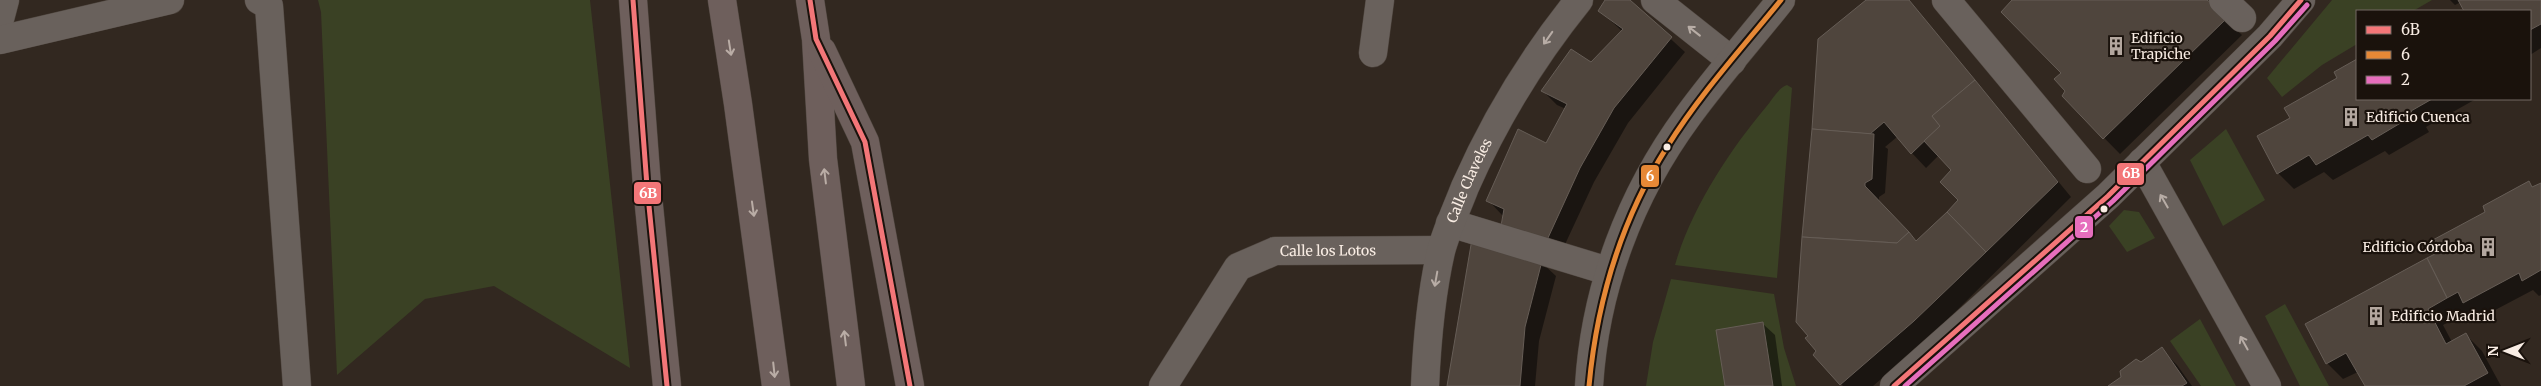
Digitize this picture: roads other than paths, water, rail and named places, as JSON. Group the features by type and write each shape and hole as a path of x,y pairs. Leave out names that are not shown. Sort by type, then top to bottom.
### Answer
{"highway":[{"path":"632,0 647,186 667,386"},
{"path":"722,0 776,386"},
{"path":"810,0 816,39 823,159 851,386"},
{"path":"816,39 865,142 910,386"}],"street":[{"path":"0,19 5,0"},
{"path":"0,40 170,0"},
{"path":"258,0 268,6 297,386"},
{"path":"1373,53 1380,0"},
{"name":"Calle Claveles","path":"1425,386 1430,315 1442,250 1450,223 1479,155 1502,109 1550,36 1579,0"},
{"path":"1655,0 1732,61"},
{"path":"1589,386 1598,312 1608,271 1621,235 1664,152 1688,116 1781,0"},
{"path":"1946,0 2087,169"},
{"path":"1894,386 2108,196 2270,36 2301,0"},
{"path":"2142,162 2267,386"},
{"path":"1450,223 1608,271"},
{"name":"Calle los Lotos","path":"1163,386 1238,267 1275,251 1442,250"}],"place":[{"name":"Edificio Trapiche","path":"2116,46"},
{"name":"Edificio Cuenca","path":"2351,117"},
{"name":"Edificio Córdoba","path":"2488,247"},
{"name":"Edificio Madrid","path":"2376,316"}]}
